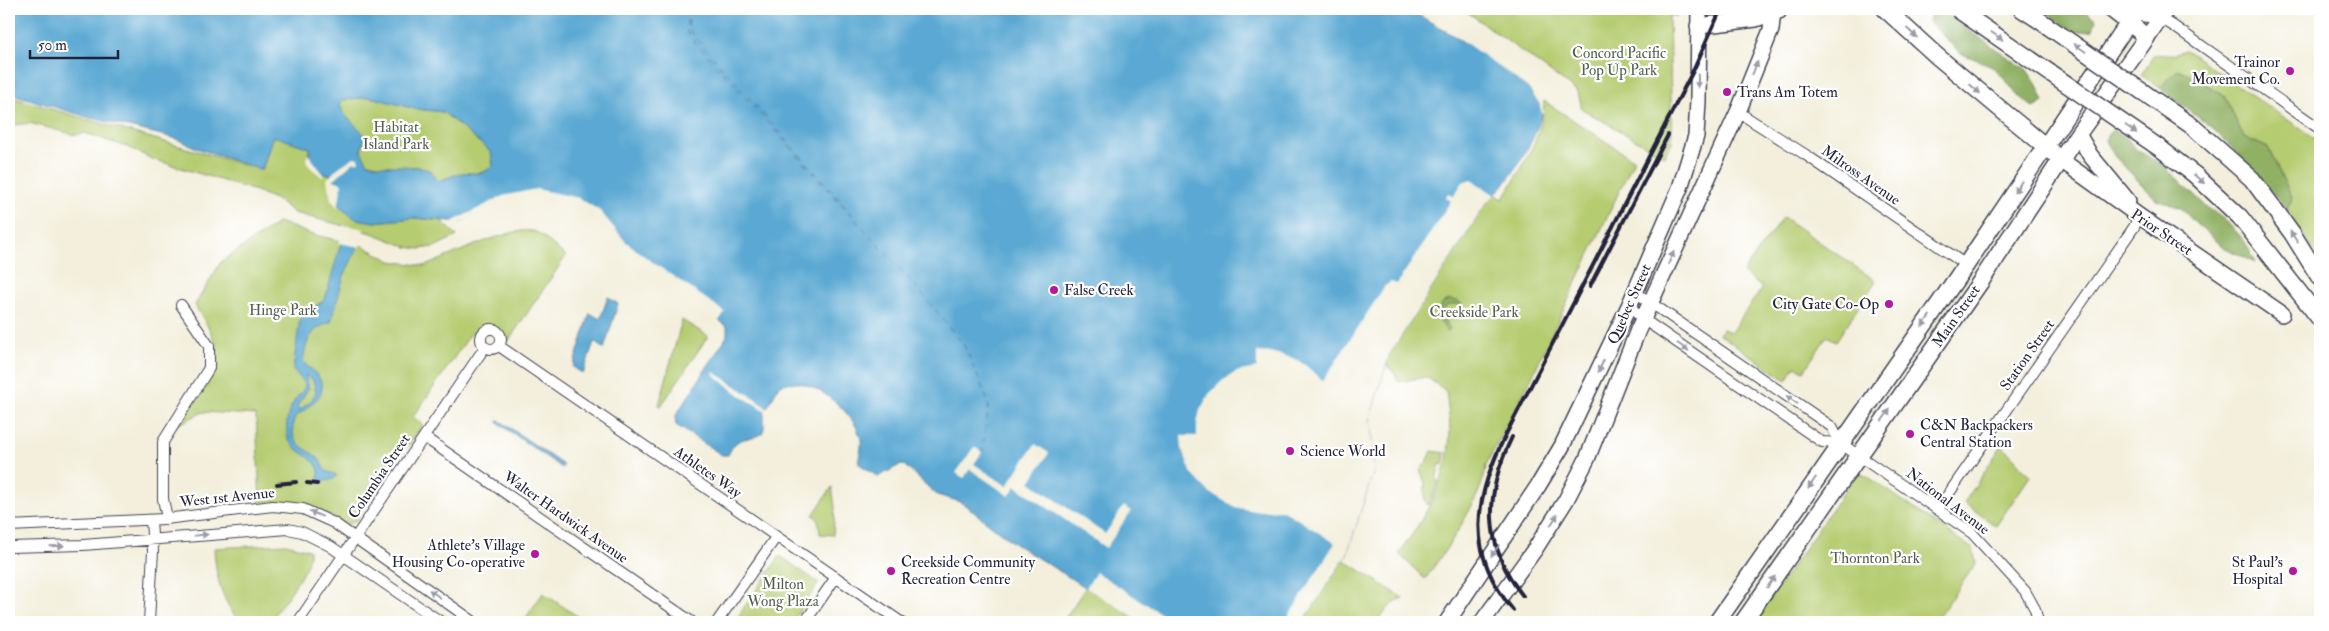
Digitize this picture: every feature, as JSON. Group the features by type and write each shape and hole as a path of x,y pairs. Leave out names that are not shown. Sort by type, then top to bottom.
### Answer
{"main road":[{"path":"1698,26 1699,9"},
{"name":"Prior Street","path":"1886,9 1938,57 2061,160 2282,314"},
{"path":"1957,9 2161,149 2195,175 2240,217 2320,319"},
{"path":"2022,9 2192,126 2252,179 2287,226 2320,278"},
{"name":"Quebec Street","path":"1447,622 1538,486 1562,446 1629,306 1680,188 1693,149 1698,101 1698,26 1756,19 1776,11"},
{"name":"Quebec Street","path":"1482,622 1535,549 1566,500 1587,459 1643,319 1738,112 1771,30 1776,11"},
{"path":"2125,13 2147,37"},
{"name":"Main Street","path":"1717,622 1840,443 1966,265 2045,146 2125,13"},
{"name":"Main Street","path":"1743,622 1858,454 1981,281 2078,134 2163,14"},
{"path":"2078,134 2090,155 2135,208 2139,216"}],"street":[{"path":"2125,13 2163,14 2320,129"},
{"name":"Milross Avenue","path":"1738,112 1806,155 1966,265"},
{"name":"Station Street","path":"1938,509 2134,227 2139,216"},
{"name":"National Avenue","path":"1635,292 1832,427 1840,443"},
{"path":"166,518 163,499 163,442 209,368 208,346 181,305"},
{"name":"National Avenue","path":"1629,306 1643,319 1822,442 1840,443 1972,533 2025,591 2035,609 2038,622"},
{"path":"490,329 496,331 500,335 499,346 494,349 485,347 481,336 490,329"},
{"name":"Athletes Way","path":"499,346 901,622"},
{"name":"Columbia Street","path":"298,622 485,347"},
{"name":"Walter Hardwick Avenue","path":"424,437 692,622"},
{"name":"West 1st Avenue","path":"9,526 151,520 284,506 312,512 355,538 474,622"},
{"path":"149,622 151,520"},
{"path":"9,546 83,545 152,541 288,529 314,537 343,554 441,622"},
{"path":"716,622 776,537"},
{"path":"805,622 836,577"}],"green space":[{"name":"Concord Pacific Pop Up Park","path":"1463,9 1677,9 1677,16 1669,16 1672,142 1664,156 1582,109 1578,92"},
{"path":"1940,9 2027,70 2037,85 2044,102 2034,108 2017,95 2001,74 1990,65 1960,53 1929,22 1931,12"},
{"path":"2042,9 2080,9 2096,19 2093,30 2074,32"},
{"path":"2186,50 2320,142 2320,261 2287,210 2292,198 2268,148 2244,137 2223,94 2178,69 2160,88 2141,75 2154,55 2173,54"},
{"path":"2178,69 2223,94 2244,137 2268,148 2292,198 2287,210 2250,166 2213,129 2160,88"},
{"path":"10,97 262,170 273,135 310,148 308,154 330,174 330,183 374,222 414,218 442,221 457,236 434,247 419,249 407,247 372,233 294,213 279,201 256,191 152,159 130,148 85,133 76,135 29,123 9,126"},
{"name":"Habitat Island Park","path":"370,97 416,109 443,112 491,152 493,165 484,172 463,173 438,181 419,167 369,163 362,159 360,151 363,141 359,131 346,116 340,105 342,100"},
{"name":"Creekside Park","path":"1544,101 1634,160 1528,385 1486,465 1479,492 1462,524 1425,579 1399,554 1427,510 1441,481 1449,448 1450,430 1446,391 1426,377 1398,382 1396,375 1377,355 1472,180 1503,199 1536,140 1543,114"},
{"path":"2113,130 2127,139 2137,150 2163,165 2208,208 2225,220 2244,240 2256,263 2225,248 2197,225 2181,208 2156,199 2115,157 2106,141 2109,133"},
{"path":"1783,217 1876,281 1836,341 1827,336 1804,371 1795,366 1786,380 1719,334 1723,329 1731,332 1762,288 1743,272"},
{"name":"Hinge Park","path":"279,222 310,234 363,246 391,261 425,266 498,237 514,232 527,231 536,232 566,256 507,343 500,330 491,326 486,326 478,335 472,332 413,417 423,425 408,446 402,448 361,508 358,519 349,524 342,523 303,506 283,503 260,503 256,415 203,412 175,426 216,364 217,356 214,340 195,305 221,262"},
{"path":"1451,300 1462,304 1448,305 1441,311 1441,315 1450,329 1447,332 1435,313 1445,301"},
{"path":"682,320 708,336 661,406 659,405"},
{"path":"2002,445 2030,476 1996,526 1964,503"},
{"path":"1432,451 1445,453 1443,465 1440,464 1436,480 1439,481 1428,505 1425,501 1425,483 1420,469 1427,462"},
{"name":"Thornton Park","path":"1860,474 1867,476 1973,549 1976,563 1935,622 1754,622 1854,477"},
{"path":"832,487 835,507 833,535 820,534 818,519 813,515"},
{"path":"286,544 309,550 309,557 301,576 269,622 240,622 224,597 216,569 214,548"},
{"path":"1330,551 1403,598 1390,606 1377,622 1285,622"},
{"name":"Milton Wong Plaza","path":"780,556 819,583 792,622 734,622"},
{"path":"1096,572 1174,622 1076,622 1066,617"},
{"path":"543,593 580,618 577,622 523,622"}],"water":[{"name":"False Creek","path":"9,9 1409,9 1477,50 1528,88 1539,103 1542,114 1533,138 1520,162 1504,184 1487,202 1389,355 1370,417 1374,469 1347,554 1303,622 1142,622 1015,544 961,502 937,495 904,465 898,466 878,477 858,463 861,440 857,429 840,407 816,389 803,384 790,383 779,386 764,413 762,434 738,441 728,455 722,455 676,425 675,417 727,336 727,326 627,254 601,220 564,200 527,195 497,204 461,222 414,218 374,222 356,219 342,209 334,198 330,174 321,174 309,159 310,148 273,136 262,170 199,149 174,138 87,117 9,93","holes":["370,97 416,109 443,112 491,152 493,165 484,172 463,173 438,181 432,171 368,163 361,151 365,136 345,115 340,105 342,100"]},
{"path":"346,225 358,238 357,249 344,276 331,322 318,328 311,336 303,361 317,375 322,389 316,400 294,419 293,428 293,434 298,443 319,459 326,471 337,475 334,479 322,482 318,478 319,471 313,461 291,444 286,428 290,408 305,384 293,369 300,318 325,299","holes":["305,375 313,380 316,392 311,401 300,410 297,406 309,388"]},
{"path":"608,297 618,304 604,349 594,342 583,374 573,367 590,313 600,319"},
{"path":"499,420 563,465 562,468 498,423"}],"pier":[{"path":"1409,9 1414,9 1479,48 1529,87 1541,101 1544,112 1542,114 1539,103 1528,88 1456,36"},
{"path":"308,154 324,175 322,177 310,167 306,160"},
{"path":"354,157 358,158 359,162 354,162 333,180 342,183 338,208 331,199 327,179 339,167"},
{"path":"1472,180 1495,195 1487,202 1389,355 1370,417 1374,469 1347,554 1303,622 1285,622 1335,543 1283,510 1255,511 1234,507 1209,492 1192,474 1182,449 1181,436 1197,436 1200,410 1209,394 1222,381 1236,372 1257,368 1257,352 1273,353 1293,358 1305,365 1323,381 1385,286 1391,282 1397,284 1451,201 1446,197 1448,193 1454,196 1463,182"},
{"path":"536,189 579,198 600,211 625,241 725,312 718,322 625,256 592,216 563,202 545,198 527,198 498,206 457,224 448,224 503,196"},
{"path":"344,225 364,229 360,247 339,243"},
{"path":"714,372 754,398 769,410 768,412 741,396 713,374"},
{"path":"1035,444 1049,453 1030,482 1105,534 1124,506 1131,511 1106,548 1016,486 1009,496 970,469 964,478 956,473 974,447 982,452 974,464 1007,486"},
{"path":"1096,572 1174,622 1142,622 1086,588"}],"ferry route":[{"path":"687,9 687,33 918,289 964,345 989,403 982,452"},
{"path":"688,9 689,30 852,214"}],"railway":[{"path":"1513,610 1487,567 1481,546 1479,525 1481,503 1486,482 1505,436 1694,69 1721,9"},
{"path":"1590,286 1668,135"},
{"path":"1512,437 1497,478 1492,518 1494,538 1500,558 1523,596"},
{"path":"277,484 296,482"},
{"path":"307,483 317,484"}],"place":[{"name":"Trainor Movement Co.","path":"2290,71"},
{"name":"Trans Am Totem","path":"1727,92"},
{"name":"False Creek","path":"1054,290"},
{"name":"City Gate Co-Op","path":"1889,304"},
{"name":"C&N Backpackers Central Station","path":"1910,434"},
{"name":"Science World","path":"1290,451"},
{"name":"Athlete's Village Housing Co-operative","path":"535,554"},
{"name":"Creekside Community Recreation Centre","path":"891,571"},
{"name":"St Paul's Hospital","path":"2293,571"}]}
